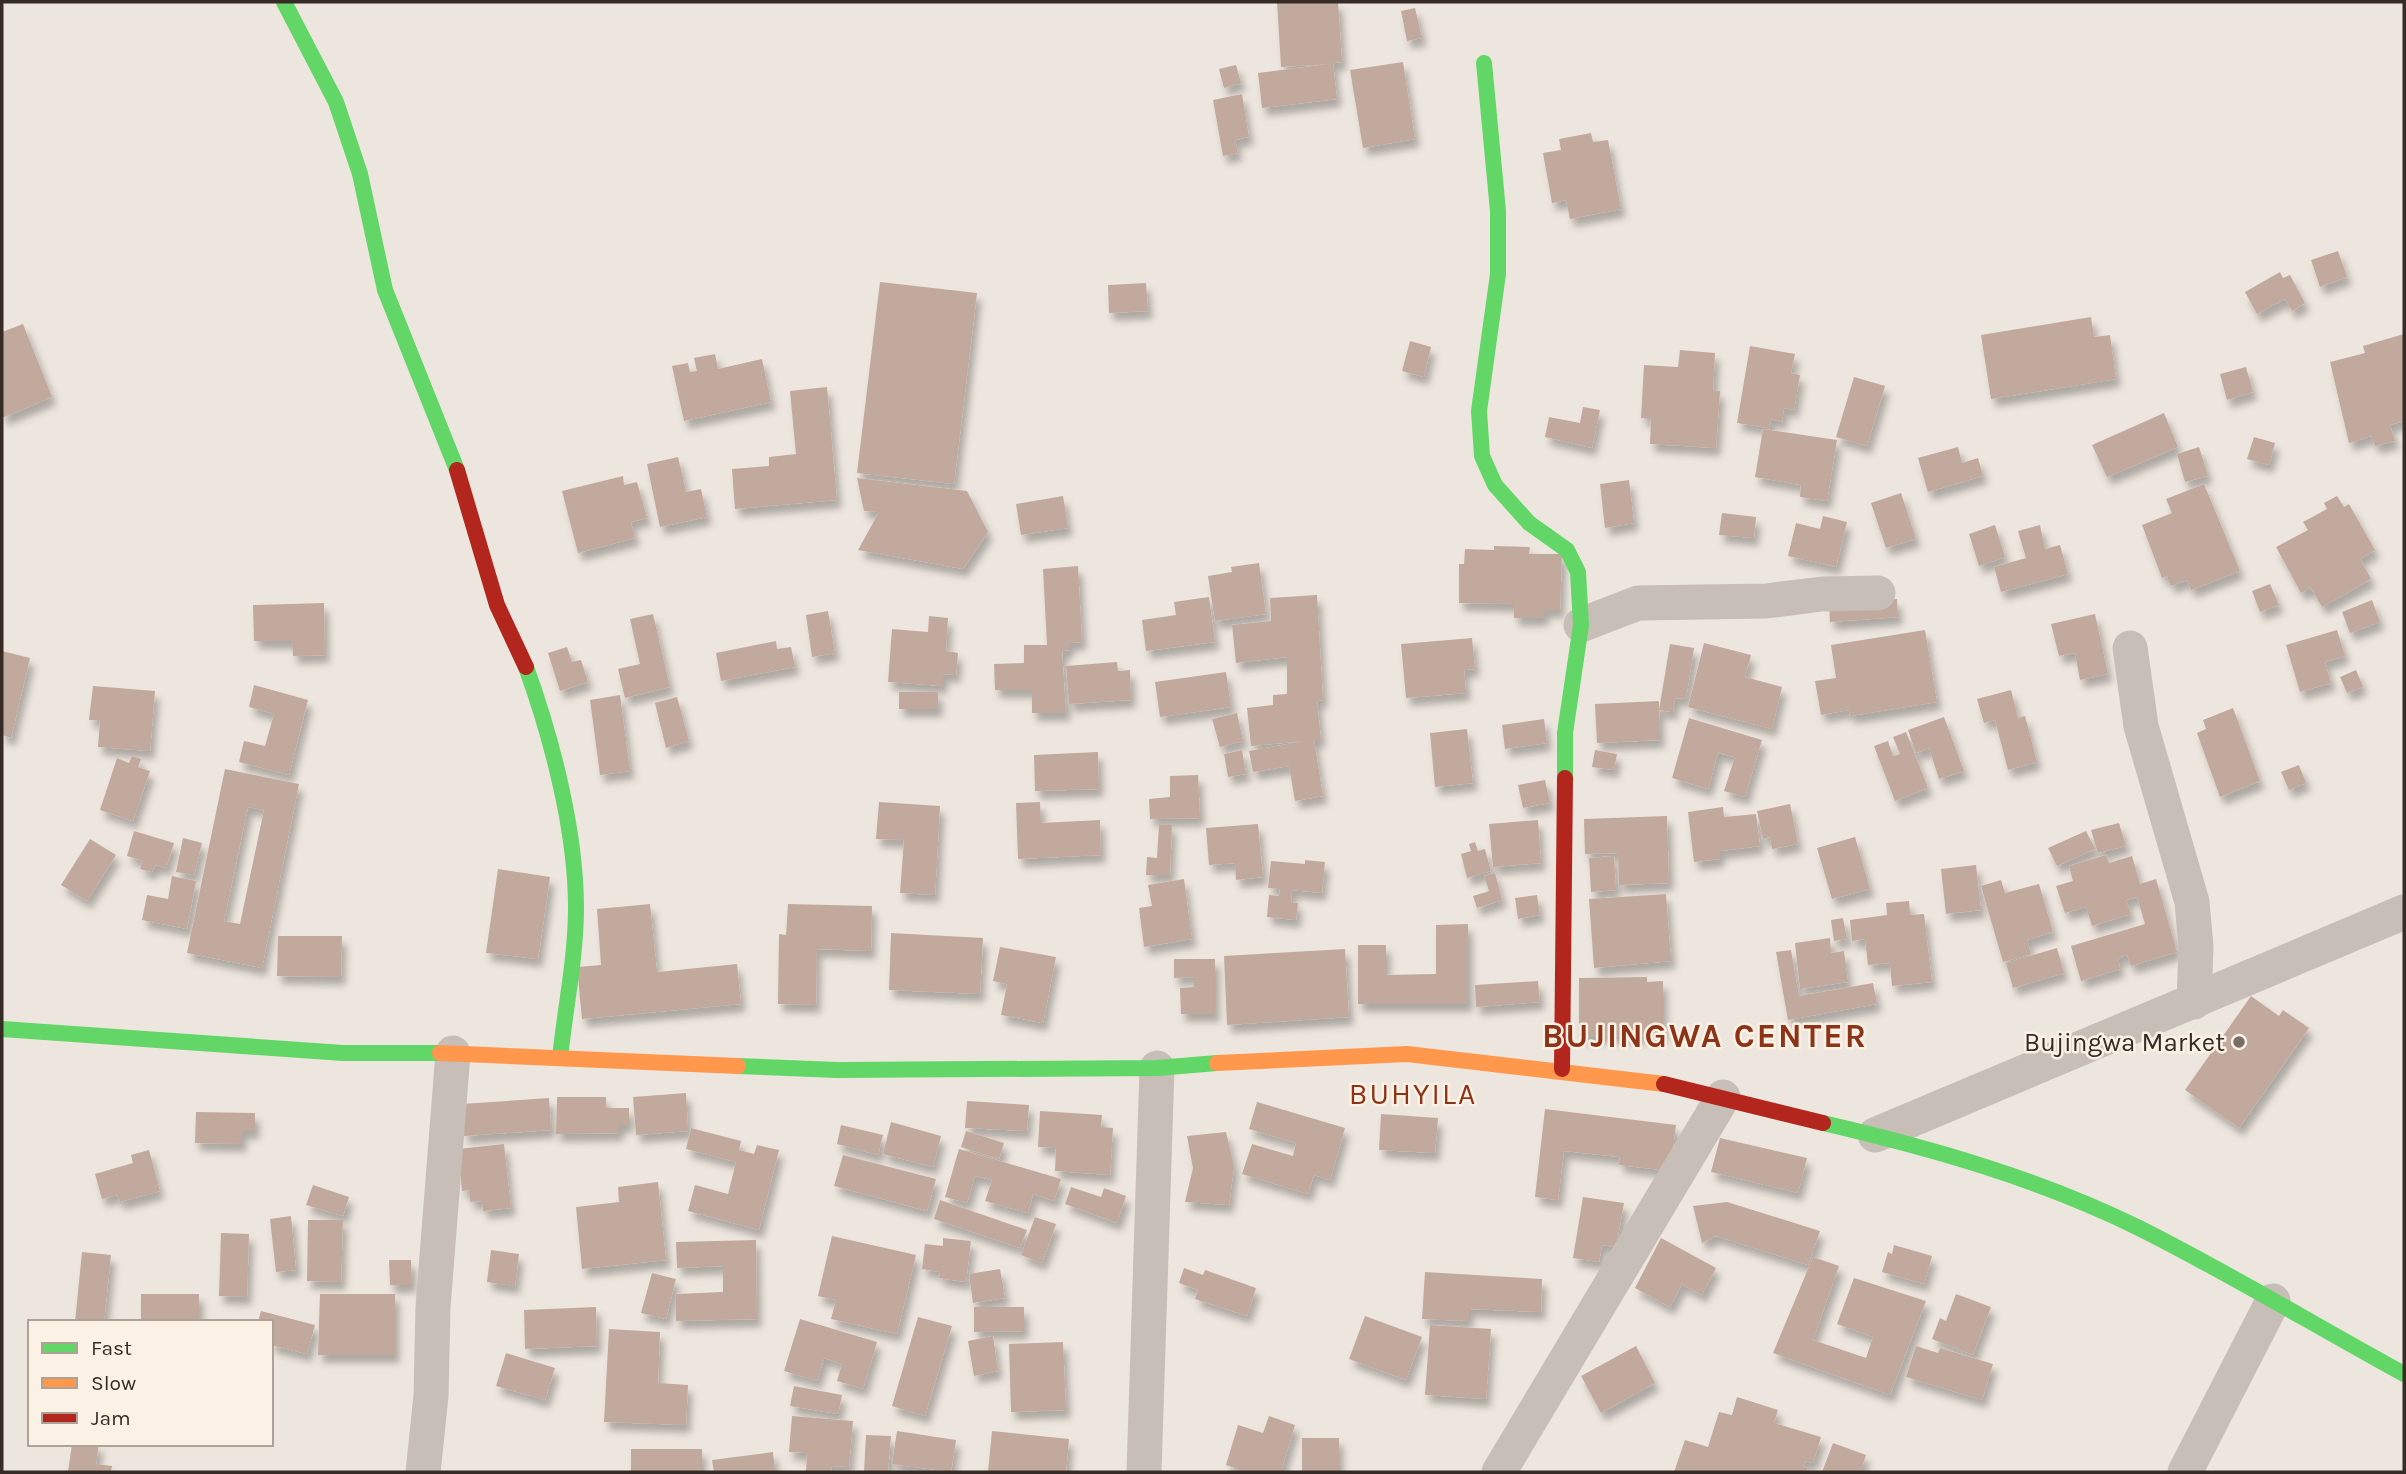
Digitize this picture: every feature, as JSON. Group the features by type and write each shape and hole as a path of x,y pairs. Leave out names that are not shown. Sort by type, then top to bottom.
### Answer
{"street":[{"path":"284,2 336,102 360,174 385,290 460,476 497,605 522,656 548,729 570,852 576,909 560,1058"},
{"path":"1484,62 1498,211 1498,274 1479,411 1482,456 1495,485 1529,523 1567,550 1578,572 1581,625 1565,733 1562,1069"},
{"path":"1581,625 1638,603 1766,601 1822,594 1878,593"},
{"path":"2130,648 2141,726 2192,902 2196,947 2194,1002"},
{"path":"1875,1135 2404,912"},
{"path":"2,1029 343,1053 453,1053 837,1070 1157,1069 1271,1059 1407,1054 1562,1069 1654,1082 1875,1135 1971,1162 2062,1194 2139,1228 2404,1374"},
{"path":"423,1472 431,1396 433,1307 453,1053"},
{"path":"1144,1472 1157,1069"},
{"path":"1499,1472 1723,1097"},
{"path":"2185,1472 2273,1301"}],"building":[{"path":"1277,2 1338,2 1342,62 1333,63 1337,99 1262,108 1258,73 1329,64 1281,67"},
{"path":"1415,8 1422,38 1407,41 1401,11"},
{"path":"1403,62 1415,139 1363,148 1350,70"},
{"path":"1236,65 1241,83 1224,88 1219,69"},
{"path":"1242,94 1249,137 1235,140 1238,153 1223,156 1213,100"},
{"path":"1591,133 1593,142 1608,140 1621,209 1570,219 1566,200 1552,203 1543,153 1561,150 1559,139"},
{"path":"2338,251 2347,277 2320,287 2311,260"},
{"path":"2280,272 2283,278 2290,275 2305,303 2292,311 2285,299 2257,314 2245,292"},
{"path":"880,282 977,293 954,484 857,473"},
{"path":"1146,283 1148,311 1109,313 1108,285"},
{"path":"2091,317 2094,337 2110,335 2116,379 1991,399 1981,335"},
{"path":"23,324 52,397 2,418 2,332"},
{"path":"2404,334 2404,421 2390,425 2395,441 2375,446 2371,436 2349,443 2330,362 2365,353 2363,346"},
{"path":"1410,341 1431,347 1424,377 1402,371"},
{"path":"1750,346 1795,354 1791,373 1800,375 1794,410 1784,408 1782,422 1771,419 1769,428 1737,423"},
{"path":"1680,350 1715,353 1713,391 1720,391 1716,448 1650,444 1651,419 1641,418 1644,365 1678,367"},
{"path":"715,354 718,369 762,359 771,402 684,421 672,366 688,363 690,372 697,371 694,358"},
{"path":"2246,367 2253,392 2227,400 2220,374"},
{"path":"1854,377 1885,386 1867,446 1836,437"},
{"path":"827,387 837,500 735,509 732,469 769,466 769,457 796,454 790,391"},
{"path":"1583,407 1600,410 1592,448 1545,437 1549,417 1580,423"},
{"path":"2164,413 2178,447 2107,477 2092,445"},
{"path":"1763,429 1837,440 1827,501 1800,497 1801,485 1755,477"},
{"path":"2254,437 2275,443 2269,465 2247,459"},
{"path":"1958,447 1962,463 1978,458 1983,476 1928,492 1918,458"},
{"path":"2199,447 2208,476 2185,482 2177,454"},
{"path":"678,457 686,492 701,489 707,517 660,527 647,464"},
{"path":"623,476 624,485 637,482 647,518 631,522 635,538 578,553 562,491"},
{"path":"857,478 967,491 988,532 963,569 858,550 879,512 864,511"},
{"path":"1629,480 1634,523 1605,528 1600,484"},
{"path":"2204,484 2240,571 2191,590 2187,580 2171,586 2167,576 2162,578 2142,525 2172,513 2166,499"},
{"path":"1901,493 1916,539 1886,548 1871,503"},
{"path":"1063,496 1068,528 1021,535 1016,504"},
{"path":"2337,496 2344,507 2349,504 2375,550 2360,559 2371,579 2322,607 2311,588 2301,593 2276,547 2308,530 2303,522 2327,509 2324,503"},
{"path":"1722,513 1756,517 1754,538 1719,535"},
{"path":"1823,516 1847,522 1836,567 1788,556 1796,523 1820,529"},
{"path":"1995,525 2005,557 1979,566 1969,534"},
{"path":"2040,525 2045,549 2060,545 2068,574 2001,592 1994,567 2026,558 2018,531"},
{"path":"1494,546 1530,547 1529,554 1562,554 1560,610 1544,610 1544,618 1514,618 1514,604 1459,603 1459,564 1464,564 1465,549 1494,550"},
{"path":"1259,563 1266,614 1215,621 1208,576 1232,572 1231,567"},
{"path":"1078,566 1082,642 1069,643 1069,650 1062,651 1066,713 1032,713 1032,690 995,690 994,664 1024,663 1024,645 1047,645 1043,569"},
{"path":"2270,584 2279,605 2260,612 2252,591"},
{"path":"1317,595 1323,700 1317,701 1321,740 1314,740 1323,796 1295,801 1289,766 1253,772 1249,751 1305,741 1251,746 1247,708 1273,705 1273,695 1287,694 1287,657 1236,663 1232,625 1271,621 1270,598"},
{"path":"1209,597 1215,642 1146,651 1142,620 1176,615 1174,602"},
{"path":"1897,599 1898,617 1830,622 1829,604"},
{"path":"2372,600 2380,622 2350,633 2342,612"},
{"path":"324,603 325,655 293,656 292,641 254,641 253,605"},
{"path":"828,611 835,653 812,657 806,615"},
{"path":"653,614 670,687 625,698 618,669 640,664 630,619"},
{"path":"2095,614 2108,674 2080,680 2075,653 2059,656 2051,624"},
{"path":"929,616 948,618 946,651 958,653 956,675 943,674 943,686 888,682 892,629 928,632"},
{"path":"1925,630 1937,702 1850,716 1849,710 1821,715 1815,681 1836,678 1831,645"},
{"path":"2337,630 2345,656 2325,662 2331,683 2300,692 2286,645"},
{"path":"1472,638 1475,669 1464,670 1466,693 1406,698 1401,644"},
{"path":"776,641 777,649 791,647 795,667 721,681 716,653"},
{"path":"1704,643 1751,655 1745,677 1782,687 1772,729 1688,707"},
{"path":"1670,644 1694,648 1686,699 1675,698 1673,712 1659,710"},
{"path":"567,647 572,662 581,660 588,682 560,691 548,653"},
{"path":"2,651 30,658 11,738 2,735"},
{"path":"1117,662 1118,671 1130,670 1131,700 1069,704 1066,666"},
{"path":"2356,670 2363,687 2347,693 2340,677"},
{"path":"1226,672 1231,707 1160,717 1155,682"},
{"path":"254,685 308,700 289,775 239,762 244,741 265,746 274,714 249,707"},
{"path":"93,686 155,691 150,751 98,747 100,720 89,720"},
{"path":"2011,690 2018,718 2025,716 2037,762 2008,770 1995,720 1984,723 1977,699"},
{"path":"899,692 938,692 938,709 899,709"},
{"path":"620,695 630,771 600,775 590,700"},
{"path":"677,697 689,741 666,748 655,703"},
{"path":"1659,701 1660,740 1597,743 1595,704"},
{"path":"2233,708 2260,781 2220,797 2197,733 2206,729 2203,720"},
{"path":"1237,713 1243,741 1220,747 1212,719"},
{"path":"1944,717 1964,771 1939,779 1929,748 1916,753 1908,730"},
{"path":"1689,718 1762,740 1745,797 1724,791 1735,757 1718,753 1708,789 1672,778"},
{"path":"1544,719 1547,743 1505,749 1502,725"},
{"path":"1467,729 1473,783 1435,787 1430,733"},
{"path":"1906,732 1928,788 1895,801 1874,746 1888,741 1893,756 1900,754 1893,737"},
{"path":"1242,750 1246,774 1228,777 1224,754"},
{"path":"1595,750 1617,754 1614,770 1592,767"},
{"path":"1098,752 1099,789 1035,791 1034,755"},
{"path":"132,756 141,759 138,767 150,771 133,821 100,810 117,758 129,763"},
{"path":"2299,765 2306,783 2289,790 2281,772"},
{"path":"225,769 299,784 262,968 187,953","holes":["248,807 264,810 240,924 224,921"]},
{"path":"1198,775 1200,818 1150,819 1149,799 1170,797 1170,776"},
{"path":"1545,780 1550,803 1523,808 1518,785"},
{"path":"879,802 940,806 935,895 900,893 904,840 876,839"},
{"path":"1040,802 1041,823 1100,820 1101,855 1018,859 1016,803"},
{"path":"1790,804 1798,844 1772,849 1770,837 1763,839 1757,811"},
{"path":"1723,807 1724,817 1756,814 1760,846 1720,851 1720,859 1694,862 1688,812"},
{"path":"1667,816 1669,883 1619,885 1618,853 1585,854 1584,819"},
{"path":"1538,820 1541,863 1493,867 1489,824"},
{"path":"2119,823 2126,846 2098,853 2091,830"},
{"path":"1258,824 1263,877 1236,880 1235,863 1209,865 1206,828"},
{"path":"1159,825 1172,825 1170,875 1146,875 1147,857 1157,858"},
{"path":"134,831 174,843 166,868 155,865 152,872 140,869 143,861 127,856"},
{"path":"2086,831 2095,849 2057,866 2048,848"},
{"path":"1855,837 1870,889 1832,899 1817,848"},
{"path":"183,838 202,843 194,875 176,872"},
{"path":"90,839 116,855 87,901 61,885"},
{"path":"1475,842 1478,851 1485,849 1491,871 1467,878 1461,854 1471,851 1469,844"},
{"path":"2106,855 2109,863 2132,856 2140,884 2156,879 2177,952 2131,966 2127,955 2118,958 2120,969 2081,981 2071,946 2145,924 2137,897 2126,900 2131,914 2092,926 2086,907 2065,913 2056,886 2073,881 2069,866"},
{"path":"1614,856 1616,890 1591,892 1589,858"},
{"path":"1305,860 1325,862 1322,893 1292,890 1291,902 1298,903 1296,920 1267,917 1269,895 1279,896 1280,889 1268,888 1271,861 1305,864"},
{"path":"1976,865 1981,910 1946,914 1941,869"},
{"path":"498,869 550,877 538,959 486,953"},
{"path":"1495,873 1502,900 1477,908 1473,896 1489,891 1484,876"},
{"path":"172,876 196,881 187,929 142,920 147,895 168,899"},
{"path":"1184,879 1192,939 1144,947 1139,908 1152,906 1148,885"},
{"path":"2001,880 2005,893 2039,884 2053,932 2027,940 2031,954 2003,962 1981,886"},
{"path":"1666,894 1671,961 1594,968 1589,899"},
{"path":"1537,895 1540,915 1518,919 1515,898"},
{"path":"1909,901 1910,915 1924,914 1932,982 1892,986 1890,963 1868,965 1865,939 1852,941 1850,920 1887,915 1886,903"},
{"path":"650,904 657,972 737,964 741,1004 582,1019 577,967 601,965 597,909"},
{"path":"788,904 872,906 871,951 817,949 816,1005 778,1004 779,934 786,935"},
{"path":"1843,918 1847,939 1834,941 1831,920"},
{"path":"1468,924 1468,1004 1358,1004 1358,945 1386,945 1386,975 1436,974 1436,925"},
{"path":"891,933 983,938 980,994 889,990"},
{"path":"278,936 342,936 341,977 277,976"},
{"path":"1830,938 1831,953 1844,951 1848,982 1800,989 1795,943"},
{"path":"1000,947 1056,957 1043,1023 1001,1015 1007,984 993,981"},
{"path":"2057,948 2064,973 2013,988 2006,963"},
{"path":"1345,949 1349,1017 1227,1025 1224,956"},
{"path":"1791,950 1799,996 1873,983 1877,1004 1788,1020 1776,952"},
{"path":"1174,959 1215,959 1215,1014 1181,1014 1180,988 1194,987 1194,977 1174,978"},
{"path":"1647,977 1647,982 1663,981 1663,1035 1579,1036 1579,978"},
{"path":"1538,981 1540,1002 1476,1007 1475,985"},
{"path":"2251,996 2279,1016 2283,1010 2309,1028 2239,1128 2185,1090"},
{"path":"686,1093 688,1131 636,1135 633,1097"},
{"path":"557,1097 606,1097 606,1108 629,1108 629,1125 619,1125 619,1133 556,1134"},
{"path":"549,1098 551,1130 464,1136 462,1104"},
{"path":"967,1101 1029,1105 1027,1131 965,1128"},
{"path":"1257,1102 1345,1128 1330,1180 1314,1175 1308,1194 1242,1174 1252,1144 1293,1156 1296,1143 1249,1129"},
{"path":"1545,1109 1676,1125 1670,1171 1619,1165 1620,1157 1564,1151 1558,1200 1535,1197"},
{"path":"1040,1111 1102,1115 1101,1127 1113,1128 1110,1175 1055,1171 1056,1148 1038,1147"},
{"path":"196,1112 255,1113 255,1131 242,1131 242,1144 195,1143"},
{"path":"1381,1114 1438,1118 1435,1153 1379,1150"},
{"path":"891,1122 941,1136 933,1167 883,1154"},
{"path":"841,1125 883,1135 878,1155 837,1144"},
{"path":"691,1128 741,1141 739,1150 754,1154 757,1145 779,1150 759,1230 688,1211 695,1185 728,1194 736,1162 686,1149"},
{"path":"966,1131 1004,1143 999,1159 961,1147"},
{"path":"1226,1132 1234,1166 1229,1205 1185,1202 1193,1168 1187,1136"},
{"path":"1720,1138 1807,1158 1798,1193 1711,1172"},
{"path":"504,1144 511,1208 483,1211 482,1201 470,1202 469,1190 462,1191 458,1149"},
{"path":"959,1149 1061,1179 1054,1201 1033,1194 1028,1213 985,1201 992,1180 975,1176 967,1203 945,1197"},
{"path":"149,1150 160,1191 120,1202 117,1195 102,1199 95,1174 133,1163 131,1155"},
{"path":"843,1155 936,1179 927,1211 834,1186"},
{"path":"658,1182 666,1260 582,1269 576,1207 619,1202 618,1187"},
{"path":"313,1185 349,1197 343,1216 306,1205"},
{"path":"1071,1187 1101,1197 1104,1188 1126,1196 1117,1223 1065,1204"},
{"path":"1583,1197 1624,1203 1616,1247 1602,1245 1599,1262 1573,1258"},
{"path":"940,1200 1027,1230 1020,1248 934,1219"},
{"path":"1727,1202 1820,1231 1808,1265 1716,1236 1702,1243 1693,1206"},
{"path":"291,1216 296,1270 276,1272 270,1219"},
{"path":"1035,1217 1056,1224 1042,1263 1021,1255"},
{"path":"308,1220 343,1220 341,1282 307,1281"},
{"path":"221,1233 249,1234 247,1297 219,1296"},
{"path":"832,1236 916,1255 897,1334 831,1319 836,1300 818,1296"},
{"path":"943,1238 971,1241 966,1282 939,1278 940,1272 922,1269 925,1244 943,1246"},
{"path":"1661,1238 1716,1268 1702,1295 1682,1284 1670,1307 1635,1288"},
{"path":"756,1240 757,1319 676,1321 676,1294 723,1292 723,1266 677,1268 676,1242"},
{"path":"1894,1245 1932,1256 1924,1284 1882,1272 1888,1252 1892,1254"},
{"path":"491,1250 519,1254 515,1286 487,1282"},
{"path":"82,1252 111,1255 104,1320 75,1320"},
{"path":"1813,1257 1839,1266 1813,1340 1866,1358 1873,1337 1837,1324 1854,1278 1926,1301 1890,1395 1773,1353"},
{"path":"389,1260 411,1260 412,1285 390,1285"},
{"path":"1184,1268 1203,1275 1205,1270 1256,1288 1247,1316 1195,1299 1198,1290 1179,1283"},
{"path":"1000,1269 1005,1298 973,1303 969,1274"},
{"path":"1425,1272 1542,1279 1541,1312 1469,1309 1469,1321 1422,1319"},
{"path":"652,1273 676,1279 666,1319 641,1313"},
{"path":"141,1294 199,1294 199,1320 141,1320"},
{"path":"320,1294 395,1294 395,1355 318,1355"},
{"path":"1956,1294 1991,1307 1973,1355 1932,1339 1940,1318 1946,1321"},
{"path":"596,1307 597,1346 525,1349 524,1310"},
{"path":"974,1307 1024,1307 1024,1331 974,1332"},
{"path":"261,1311 315,1325 307,1354 273,1346 273,1320 259,1320"},
{"path":"1365,1316 1422,1337 1406,1380 1349,1359"},
{"path":"918,1317 952,1326 925,1416 892,1406"},
{"path":"800,1319 877,1342 863,1389 837,1381 842,1364 824,1358 817,1381 784,1371"},
{"path":"1430,1325 1491,1329 1486,1399 1425,1395"},
{"path":"609,1329 660,1332 658,1383 688,1385 686,1425 604,1422"},
{"path":"993,1336 998,1371 974,1376 968,1341"},
{"path":"1063,1342 1066,1410 1011,1412 1009,1344"},
{"path":"1636,1346 1655,1383 1601,1413 1581,1376"},
{"path":"1916,1346 1938,1353 1940,1348 1993,1364 1982,1400 1906,1377"},
{"path":"506,1353 555,1368 545,1400 496,1386"},
{"path":"794,1386 842,1395 838,1414 790,1406"},
{"path":"1737,1397 1778,1410 1774,1423 1821,1437 1813,1463 1805,1461 1803,1466 1808,1468 1807,1472 1674,1472 1685,1440 1708,1447 1719,1412 1732,1415"},
{"path":"792,1416 853,1421 849,1467 832,1466 831,1472 806,1472 807,1453 789,1452"},
{"path":"1269,1416 1295,1425 1281,1472 1237,1472 1238,1469 1226,1465 1238,1425 1263,1433"},
{"path":"897,1431 956,1440 951,1472 892,1464"},
{"path":"992,1431 1069,1439 1066,1472 988,1472"},
{"path":"866,1435 891,1436 888,1472 864,1472"},
{"path":"1302,1438 1339,1438 1339,1472 1302,1472"},
{"path":"1833,1443 1866,1455 1860,1472 1822,1472"},
{"path":"72,1446 99,1446 96,1464 112,1466 111,1472 68,1472"},
{"path":"631,1449 702,1449 702,1472 631,1472"},
{"path":"773,1452 775,1472 714,1472 712,1460"}],"traffic: fast":[{"path":"284,2 336,102 360,174 385,290 457,470"},
{"path":"1484,63 1498,211 1498,274 1479,411 1482,456 1495,485 1529,523 1567,550 1578,572 1581,625 1565,733 1565,778"},
{"path":"526,667 545,724 561,786 575,878 574,945 560,1058"},
{"path":"2,1029 343,1053 440,1053"},
{"path":"738,1066 837,1070 1157,1068 1217,1063"},
{"path":"1823,1123 1984,1166 2101,1210 2206,1263 2404,1374"}],"traffic: slow":[{"path":"440,1053 738,1066"},
{"path":"1217,1063 1407,1054 1664,1084"}],"traffic: jam":[{"path":"457,470 497,605 526,667"},
{"path":"1562,1069 1565,778"},
{"path":"1664,1084 1823,1123"}],"place":[{"name":"Bujingwa Market","path":"2239,1042"}],"district":[{"name":"BUJINGWA CENTER","path":"1705,1036"},
{"name":"BUHYILA","path":"1413,1094"}]}
